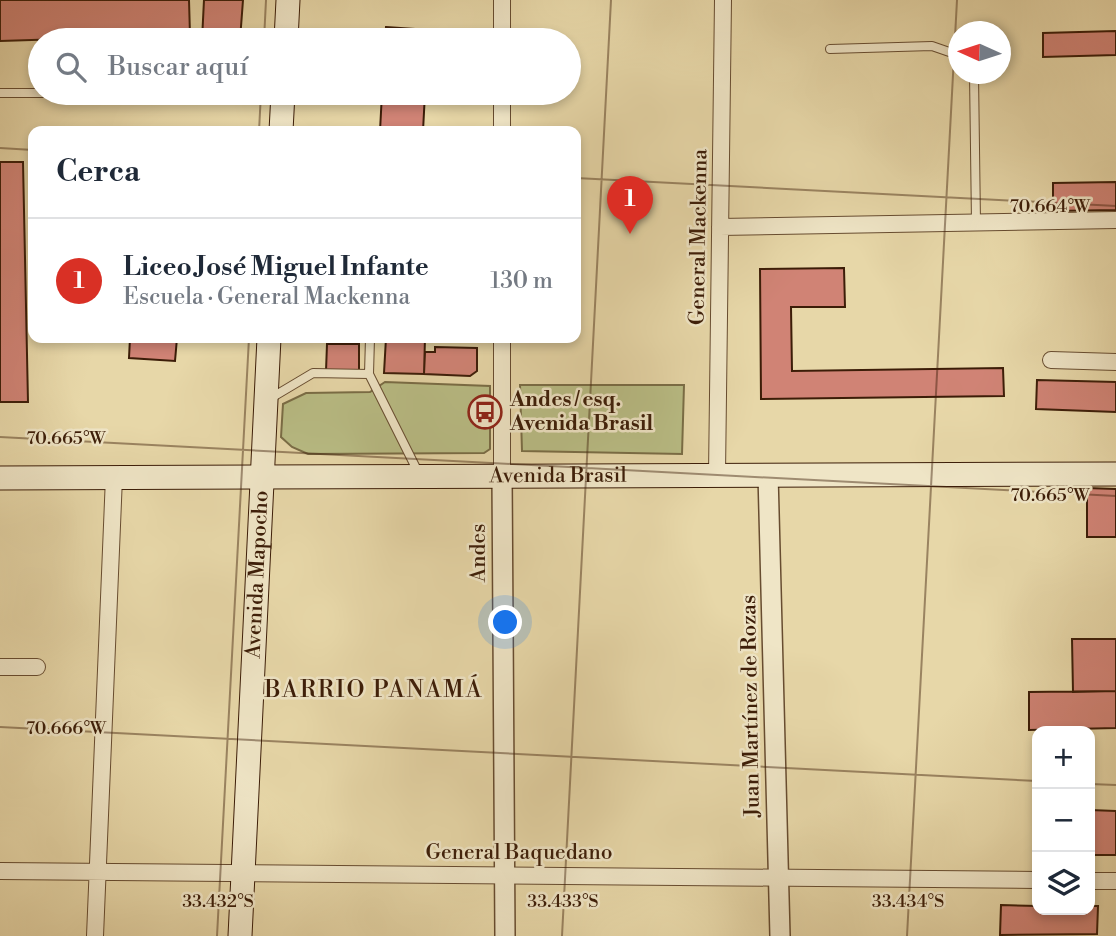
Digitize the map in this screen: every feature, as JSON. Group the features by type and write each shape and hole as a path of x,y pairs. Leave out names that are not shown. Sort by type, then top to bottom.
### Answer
{"main road":[{"path":"287,28 289,0"},
{"path":"281,126 282,105"},
{"name":"Avenida Mapocho","path":"240,936 269,343"},
{"name":"Avenida Brasil","path":"0,478 502,474 1116,474"}],"street":[{"path":"502,0 502,28"},
{"name":"General Mackenna","path":"717,474 723,0"},
{"path":"502,105 502,126"},
{"path":"720,227 1116,220"},
{"name":"Andes","path":"502,343 502,874 505,936"},
{"path":"1051,360 1116,362"},
{"name":"Juan Martínez de Rozas","path":"768,474 779,936"},
{"path":"94,936 114,477"},
{"path":"0,667 37,667"},
{"name":"General Baquedano","path":"0,871 1032,880"},
{"path":"1095,881 1116,881"}],"lane":[{"path":"830,49 940,47 948,51"},
{"path":"974,84 976,222"},
{"path":"0,93 28,93"},
{"path":"370,343 369,374 419,475"},
{"path":"265,402 313,373 369,374"}],"green space":[{"path":"385,382 490,386 490,449 484,453 308,454 292,447 281,437 283,404 306,393 370,392"},
{"path":"520,385 684,385 682,454 522,451"}],"building":[{"path":"0,0 189,0 190,28 28,28 28,40 0,41"},
{"path":"204,0 243,0 241,28 203,28"},
{"path":"1116,31 1116,55 1043,57 1043,33"},
{"path":"381,105 424,105 423,126 380,126"},
{"path":"0,162 23,162 28,402 0,402"},
{"path":"1116,182 1116,210 1053,211 1053,183"},
{"path":"844,268 845,307 791,307 792,371 1003,368 1004,396 761,399 760,269"},
{"path":"130,343 177,343 175,361 129,358"},
{"path":"386,343 425,343 424,374 384,373"},
{"path":"327,344 359,344 359,371 326,371"},
{"path":"435,347 477,348 477,371 470,376 424,374 425,352 435,352"},
{"path":"1037,380 1116,382 1116,412 1036,409"},
{"path":"1087,488 1116,489 1116,537 1087,537"},
{"path":"1072,639 1116,639 1116,691 1073,692"},
{"path":"1116,691 1116,728 1032,726 1032,730 1029,730 1029,692"},
{"path":"1095,810 1116,811 1116,855 1095,855"},
{"path":"1001,905 1032,906 1032,915 1095,915 1095,906 1098,906 1097,934 1000,935"}],"place":[{"name":"Liceo José Miguel Infante","path":"630,234"},
{"name":"Andes / esq. Avenida Brasil","path":"485,412"}],"district":[{"name":"BARRIO PANAMÁ","path":"374,690"}]}
